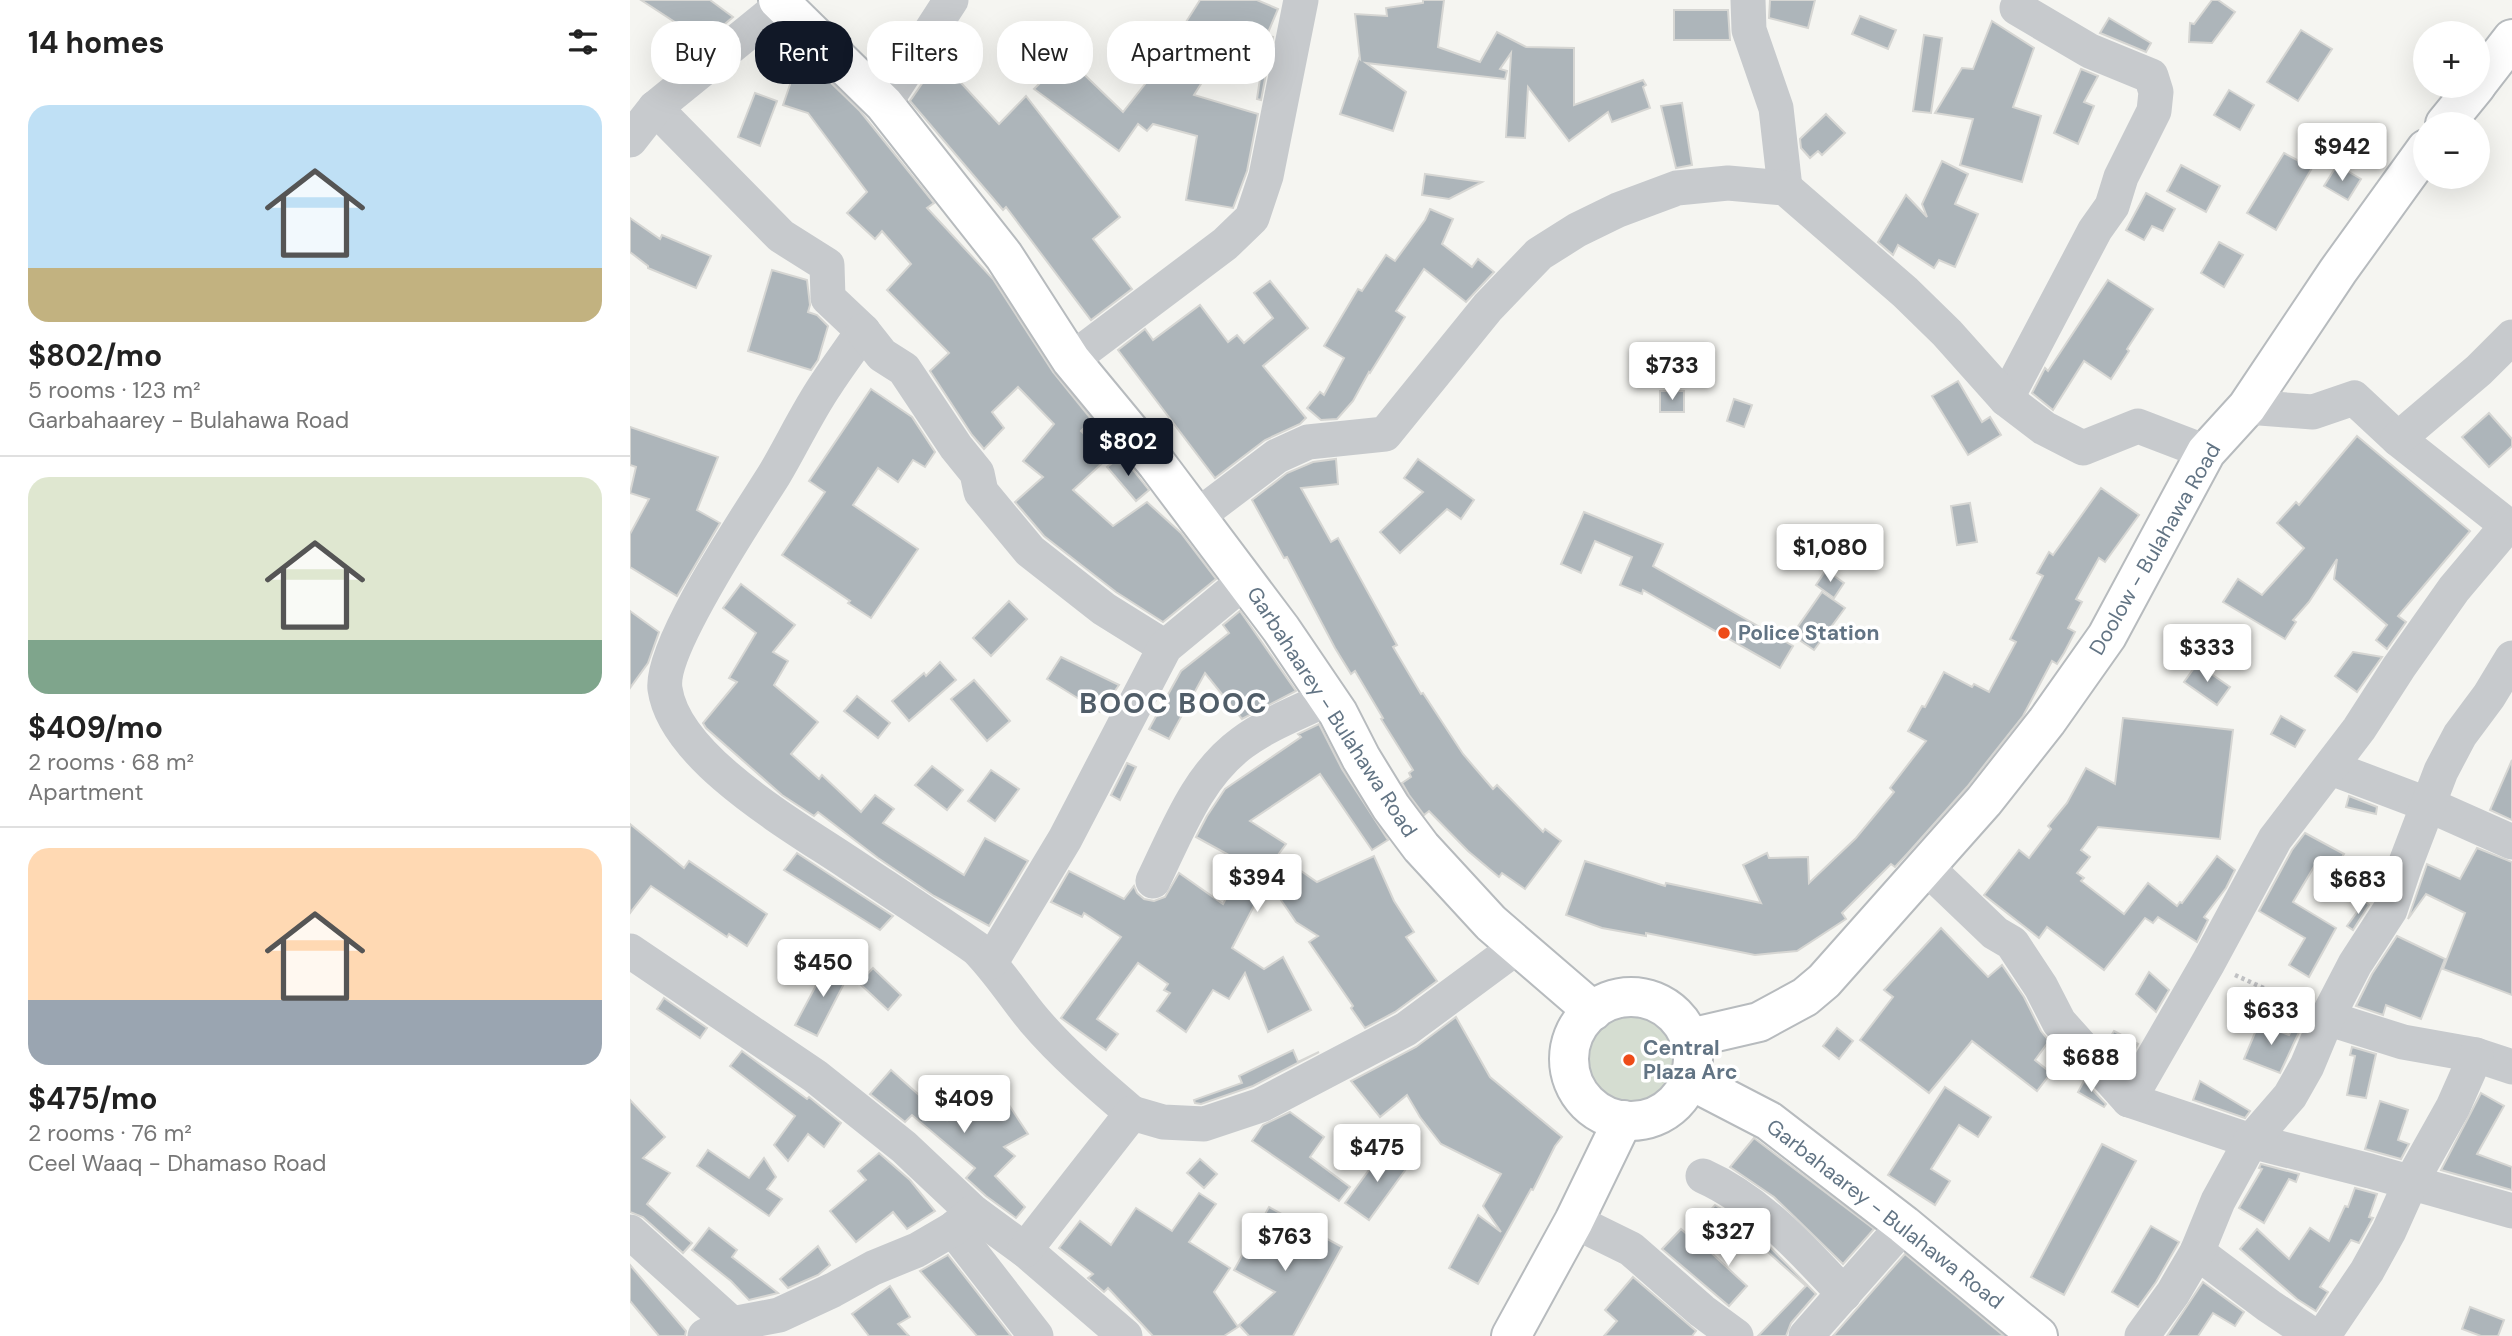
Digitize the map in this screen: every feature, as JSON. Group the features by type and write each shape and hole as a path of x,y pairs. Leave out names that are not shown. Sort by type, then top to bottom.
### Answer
{"main road":[{"name":"Garbahaarey - Bulahawa Road","path":"781,2 884,104 1004,256 1071,360 1157,464 1195,517 1246,580 1328,698 1391,807 1421,847 1441,871 1517,947 1592,1011"},
{"path":"2490,68 2512,40"},
{"path":"2455,112 2466,98"},
{"name":"Doolow - Bulahawa Road","path":"1690,1038 1759,1022 1805,998 1824,981 1983,802 2047,721 2107,636 2206,452 2247,407 2338,271 2413,167"},
{"path":"1622,998 1643,998 1664,1006 1680,1020 1690,1038 1694,1059 1690,1080 1679,1099 1663,1113 1643,1120 1623,1121 1605,1115 1589,1104 1577,1089 1570,1071 1569,1052 1574,1034 1585,1018 1602,1004 1622,998"},
{"name":"Garbahaarey - Bulahawa Road","path":"1690,1080 1769,1121 1904,1225 2038,1336"},
{"path":"1511,1336 1574,1221 1623,1121"}],"street":[{"path":"884,104 951,0"},
{"path":"1071,360 1225,244 1252,218 1266,176 1301,0"},
{"path":"1748,0 1749,30 1776,108 1785,188"},
{"path":"630,140 655,108 781,2"},
{"path":"2006,399 2095,230 2112,206 2121,177 2154,111 2156,92 2151,76 2090,51 2017,8"},
{"path":"655,108 781,236 827,265 828,298 863,331 882,355 904,369 956,447 977,472 981,492 1030,551 1104,609 1165,647"},
{"path":"1195,517 1277,456 1308,442 1385,434 1497,298 1539,254 1577,230 1618,210 1677,188 1728,183 1785,188 1905,292 1947,333 2006,399 2044,428 2083,448 2138,426 2206,452"},
{"path":"863,331 825,385 695,605 665,672 665,690 672,712 699,751 749,796 976,948 991,962 1033,1019 1075,1064 1132,1113 1163,1122 1204,1124 1261,1105 1406,1029 1517,947"},
{"path":"2398,439 2479,370 2512,337"},
{"path":"2129,1100 2275,839 2359,729 2454,589 2510,527 2398,439 2354,398 2313,412 2247,407"},
{"path":"991,962 1065,839 1165,647 1246,580"},
{"path":"2141,1336 2173,1293 2197,1252 2218,1200 2251,1141 2290,1096 2308,1066 2327,1018 2356,964 2390,910 2441,771 2460,735 2489,696 2512,658"},
{"path":"1153,881 1196,794 1220,762 1243,742 1328,698"},
{"path":"2331,768 2429,805 2512,842"},
{"path":"1926,867 1995,933 2012,943 2059,1021 2129,1100 2251,1141 2512,1210"},
{"path":"630,951 815,1076 904,1147 963,1221 1036,1336"},
{"path":"2327,1018 2403,1042 2476,1055 2512,1067"},
{"path":"2323,1336 2367,1271 2389,1231 2411,1182 2453,1107 2476,1055"},
{"path":"1025,1250 1132,1113"},
{"path":"1703,1176 1718,1183 1765,1216 1805,1252 1844,1294"},
{"path":"963,1221 1025,1250 1125,1336"},
{"path":"630,1231 718,1330 788,1326 832,1290 873,1268 917,1250 963,1221"},
{"path":"1574,1221 1631,1250 1702,1311 1736,1336"},
{"path":"1806,1336 1904,1225"},
{"path":"2197,1252 2314,1336"}],"path":[{"path":"2208,963 2327,1018"}],"shaded area":[{"path":"1622,1013 1640,1013 1656,1020 1669,1033 1676,1049 1676,1067 1669,1083 1656,1096 1640,1103 1622,1103 1606,1096 1593,1083 1586,1067 1586,1049 1593,1033 1606,1020"}],"building":[{"path":"641,0 710,0 733,17 728,21 673,21"},
{"path":"1200,0 1257,0 1278,9 1273,21 1187,21"},
{"path":"1423,0 1444,0 1438,47 1480,62 1497,32 1526,47 1574,48 1574,105 1643,80 1650,108 1612,122 1608,112 1569,141 1528,87 1525,138 1506,137 1511,53 1500,69 1507,71 1505,79 1366,63 1406,92 1393,131 1340,114 1360,59 1355,14 1387,16 1386,8 1423,3"},
{"path":"1770,0 1815,0 1808,28 1769,18"},
{"path":"2212,0 2218,0 2235,12 2212,43 2189,42 2190,23 2194,24"},
{"path":"1674,10 1728,10 1730,40 1674,40"},
{"path":"1860,16 1896,30 1888,49 1852,34"},
{"path":"2109,18 2151,43 2146,52 2100,33"},
{"path":"1992,21 2034,48 2013,107 2041,116 2022,182 1960,165 1973,119 1935,113 1962,68 1973,69"},
{"path":"2301,30 2332,49 2298,101 2267,82"},
{"path":"1924,35 1942,38 1931,113 1913,111"},
{"path":"2081,69 2098,76 2084,102 2094,106 2078,144 2054,133"},
{"path":"1093,83 1123,112 1145,84 1201,84 1194,95 1258,114 1247,171 1233,208 1186,200 1197,136 1153,124 1147,131 1138,124 1119,151 1034,89 1039,84"},
{"path":"790,84 832,84 860,111 934,203 927,208 993,279 1053,372 1092,420 1081,431 1109,457 1073,490 1113,526 1147,502 1181,533 1216,579 1163,622 1116,592 1044,536 1015,502 1043,477 1023,461 1054,424 1018,387 992,412 1004,428 984,449 972,435 930,371 949,353 887,290 911,264 882,231 875,239 847,213 867,192 808,113 783,105"},
{"path":"922,84 962,84 999,124 1026,96 1120,217 1093,239 1132,289 1091,320 1006,207 1003,210 910,101"},
{"path":"1259,84 1264,84 1261,100 1257,99"},
{"path":"2229,90 2254,105 2240,130 2214,115"},
{"path":"755,93 777,101 760,146 738,137"},
{"path":"1682,103 1692,165 1676,168 1661,106"},
{"path":"1826,114 1845,133 1822,155 1818,151 1810,158 1801,148 1800,139"},
{"path":"2284,153 2312,168 2276,230 2247,213"},
{"path":"1942,161 1968,174 1955,204 1978,214 1955,267 1939,260 1934,268 1898,245 1893,255 1878,242 1906,195 1927,217 1922,204"},
{"path":"2181,165 2220,186 2206,212 2167,191"},
{"path":"2337,165 2361,179 2348,200 2324,186"},
{"path":"1425,174 1482,182 1449,199 1422,195"},
{"path":"2146,193 2175,209 2163,231 2152,226 2144,240 2126,230"},
{"path":"1430,209 1453,219 1442,244 1472,267 1478,259 1494,272 1466,302 1424,269 1396,311 1405,317 1353,401 1337,419 1321,420 1307,408 1320,392 1324,395 1344,358 1324,346 1358,289 1362,291 1386,255 1395,261"},
{"path":"630,218 660,239 662,235 711,256 696,288 648,268 630,252"},
{"path":"2219,242 2243,255 2224,287 2201,273"},
{"path":"772,270 807,280 810,305 808,312 817,315 828,326 818,360 811,370 748,351"},
{"path":"2108,280 2153,309 2111,379 2084,361 2053,410 2032,393 2045,368 2048,371"},
{"path":"1270,281 1308,328 1263,366 1306,418 1300,424 1265,440 1215,478 1118,350 1145,329 1153,340 1200,305 1228,342 1237,335 1244,343 1273,318 1254,293"},
{"path":"1958,381 1982,422 1990,417 2001,435 1968,455 1932,396"},
{"path":"871,389 912,417 935,452 925,467 913,460 898,482 878,468 853,505 918,549 871,618 782,555 825,492 809,481"},
{"path":"1660,391 1684,391 1684,412 1660,412"},
{"path":"1734,399 1752,405 1744,427 1727,421"},
{"path":"2489,413 2512,439 2512,446 2489,467 2462,437"},
{"path":"630,427 718,457 697,510 720,523 677,596 630,567 630,534 649,499 630,493 636,467 630,465"},
{"path":"2357,436 2470,531 2398,616 2406,622 2387,649 2376,640 2387,625 2334,579 2337,559 2309,602 2293,620 2296,622 2285,639 2223,602 2238,579 2262,595 2304,548 2277,523 2296,502 2299,505"},
{"path":"1122,456 1149,490 1136,501 1107,467"},
{"path":"1336,459 1338,484 1301,488 1331,542 1338,538 1397,645 1393,647 1421,694 1423,693 1463,754 1493,789 1497,785 1543,832 1545,829 1561,841 1525,889 1502,873 1499,877 1468,851 1429,811 1424,815 1409,795 1402,783 1411,777 1409,773 1413,770 1355,671 1351,674 1335,648 1287,557 1284,558 1252,500 1287,473 1313,462"},
{"path":"1418,459 1474,500 1461,519 1447,509 1400,553 1380,532 1423,492 1404,478"},
{"path":"2101,488 2139,515 2105,562 2099,558 2076,599 2082,602 2068,628 2075,632 2064,653 2057,664 2052,661 2023,716 1967,787 1895,867 1891,864 1842,913 1846,919 1797,951 1755,955 1646,933 1646,936 1602,928 1566,915 1585,861 1665,886 1666,883 1761,903 1743,865 1767,853 1769,858 1808,857 1809,883 1856,838 1894,792 1890,788 1926,741 1908,731 1944,672 1972,687 1974,684 1989,692 2016,642 2010,639 2043,576 2037,573 2049,552 2053,555"},
{"path":"1970,503 1977,542 1957,545 1951,506"},
{"path":"1584,512 1663,544 1653,566 1793,646 1780,668 1643,590 1642,594 1620,585 1632,557 1595,541 1581,573 1561,564"},
{"path":"1826,570 1844,583 1834,598 1816,585"},
{"path":"741,584 795,625 773,652 788,661 774,685 818,722 791,754 819,779 822,775 861,812 875,795 894,809 883,823 964,875 985,838 1028,861 989,926 934,896 818,812 814,816 782,795 706,728 703,723 737,682 729,678 756,633 723,608"},
{"path":"1822,592 1845,608 1814,650 1792,635"},
{"path":"1009,601 1027,619 991,656 973,638"},
{"path":"630,611 659,632 648,663 630,688"},
{"path":"1240,611 1296,691 1242,719 1205,673 1169,739 1149,729 1181,671 1229,633 1223,625"},
{"path":"2353,652 2382,657 2357,692 2335,676"},
{"path":"1061,657 1119,685 1100,712 1047,679"},
{"path":"940,662 956,680 909,721 892,701"},
{"path":"2197,664 2230,687 2217,705 2184,682"},
{"path":"974,680 1010,721 987,741 951,699"},
{"path":"857,696 890,723 878,738 844,711"},
{"path":"2281,716 2305,730 2295,747 2271,734"},
{"path":"2123,718 2233,730 2220,839 2098,827 2081,850 2090,857 2077,873 2084,878 2081,881 2124,914 2148,883 2177,906 2217,856 2235,870 2226,888 2204,917 2208,920 2197,942 2158,917 2153,923 2145,918 2104,970 2047,927 2039,938 1984,895 2019,850 2029,858 2051,829 2048,826 2067,803 2086,768 2115,784"},
{"path":"1319,724 1342,769 1388,840 1372,850 1320,774 1250,821 1286,844 1278,855 1317,882 1374,856 1394,901 1414,932 1406,937 1437,981 1395,1012 1365,1028 1309,942 1318,936 1296,922 1268,881 1249,893 1255,904 1232,948 1264,969 1283,957 1311,1010 1268,1032 1245,973 1229,999 1213,990 1186,1032 1157,1011 1170,993 1164,990 1168,984 1138,963 1097,1019 1118,1034 1106,1050 1061,1018 1121,937 1084,913 1082,917 1051,902 1069,871 1124,899 1134,886 1144,899 1154,901 1165,897 1179,873 1223,904 1245,864 1196,837 1207,816 1225,789 1301,737 1298,734"},
{"path":"2512,760 2512,820 2490,810"},
{"path":"1127,763 1136,767 1120,800 1111,795"},
{"path":"932,766 963,790 947,810 915,785"},
{"path":"991,770 1019,789 995,821 968,801"},
{"path":"2349,796 2377,807 2376,814 2346,807"},
{"path":"630,824 684,868 689,861 767,914 747,946 729,934 727,937 651,886 630,913"},
{"path":"2305,833 2344,854 2332,874 2315,865 2293,902 2336,928 2309,977 2289,965 2305,938 2259,911 2292,850"},
{"path":"2477,848 2512,862 2512,995 2443,969 2465,913 2426,894 2408,919 2427,864 2460,879"},
{"path":"797,853 893,916 880,930 784,870"},
{"path":"2365,901 2369,905 2353,930 2347,926"},
{"path":"1941,928 1988,977 2002,965 2024,997 2049,1041 2035,1060 2051,1073 2037,1091 1972,1041 1929,1093 1860,1040 1893,997 1884,990"},
{"path":"2397,936 2445,959 2421,1019 2386,1005 2383,1015 2356,1006 2372,974"},
{"path":"829,961 850,972 817,1036 795,1025"},
{"path":"873,968 901,995 888,1010 859,983"},
{"path":"2149,972 2169,990 2156,1012 2136,994"},
{"path":"664,998 707,1028 700,1038 657,1009"},
{"path":"1456,1017 1490,1077 1562,1137 1478,1284 1449,1268 1478,1215 1501,1232 1483,1206 1501,1174 1441,1144 1407,1095 1380,1117 1351,1081 1416,1047"},
{"path":"2259,1023 2289,1035 2294,1025 2301,1028 2280,1073 2244,1059"},
{"path":"1837,1028 1853,1041 1839,1059 1823,1046"},
{"path":"2114,1031 2138,1044 2125,1066 2106,1044"},
{"path":"2352,1047 2376,1054 2366,1098 2347,1095 2355,1056 2350,1055"},
{"path":"1293,1050 1298,1062 1319,1052 1253,1086 1201,1104 1195,1103 1194,1100 1242,1083 1239,1076"},
{"path":"742,1051 807,1099 809,1097 841,1123 824,1147 808,1134 788,1161 774,1145 795,1116 730,1066"},
{"path":"891,1070 947,1120 960,1105 973,1115 1003,1096 1028,1134 1004,1147 1015,1156 995,1176 1025,1207 1016,1218 966,1178 975,1168 912,1115 905,1122 870,1094"},
{"path":"2084,1081 2106,1104 2104,1107 2078,1092"},
{"path":"2200,1081 2250,1111 2245,1118 2193,1100"},
{"path":"1945,1087 1991,1117 1978,1137 1959,1125 1931,1169 1950,1181 1935,1205 1888,1175"},
{"path":"2481,1093 2504,1106 2477,1154 2512,1167 2512,1190 2441,1170"},
{"path":"630,1100 665,1137 643,1158 670,1173 647,1204 692,1243 683,1253 643,1217 630,1212"},
{"path":"2380,1101 2408,1110 2398,1140 2409,1144 2401,1159 2365,1149"},
{"path":"1290,1112 1324,1137 1310,1157 1350,1187 1339,1201 1252,1141 1263,1125"},
{"path":"1754,1138 1874,1229 1843,1264 1774,1197 1730,1167"},
{"path":"2102,1144 2136,1161 2064,1295 2031,1277"},
{"path":"1385,1148 1409,1165 1369,1220 1345,1203"},
{"path":"708,1150 749,1178 764,1158 776,1177 767,1189 782,1199 769,1216 697,1166"},
{"path":"879,1153 910,1180 935,1211 907,1229 893,1212 856,1242 830,1211 866,1180 858,1171"},
{"path":"1200,1159 1217,1174 1204,1188 1187,1173"},
{"path":"2261,1164 2299,1174 2296,1182 2289,1179 2264,1223 2239,1208 2262,1169 2259,1168"},
{"path":"2355,1188 2377,1194 2369,1217 2373,1218 2359,1243 2351,1240 2320,1287 2328,1292 2316,1311 2297,1299 2240,1249 2257,1229 2289,1259 2310,1228 2329,1241"},
{"path":"1199,1193 1216,1204 1189,1242 1230,1268 1214,1292 1238,1327 1224,1336 1153,1336 1108,1288 1104,1292 1088,1278 1093,1274 1059,1248 1080,1221 1111,1245 1136,1208 1172,1231"},
{"path":"1715,1205 1731,1215 1766,1243 1816,1294 1791,1323 1786,1336 1758,1336 1806,1286 1733,1217 1705,1247 1747,1286 1729,1306 1662,1249 1681,1229 1688,1235"},
{"path":"1269,1207 1342,1247 1293,1336 1249,1336 1239,1325 1275,1292 1234,1270"},
{"path":"2151,1226 2179,1242 2138,1307 2112,1292"},
{"path":"709,1228 737,1250 732,1257 778,1293 749,1300 731,1281 692,1250"},
{"path":"818,1246 830,1265 818,1275 788,1288 780,1279"},
{"path":"1905,1254 2004,1336 1833,1336"},
{"path":"948,1255 1011,1336 977,1336 920,1271"},
{"path":"630,1265 686,1331 685,1336 659,1336 630,1301"},
{"path":"1633,1277 1696,1331 1692,1336 1604,1336 1617,1321 1605,1310"},
{"path":"2203,1282 2244,1312 2235,1326 2213,1313 2198,1336 2167,1336"},
{"path":"890,1286 910,1317 898,1324 909,1336 869,1336 852,1314"},
{"path":"2470,1307 2504,1320 2498,1336 2481,1336 2462,1329"}],"place":[{"name":"Police Station","path":"1724,633"},
{"name":"Central Plaza Arc","path":"1629,1060"}],"district":[{"name":"BOOC BOOC","path":"1174,703"}]}
